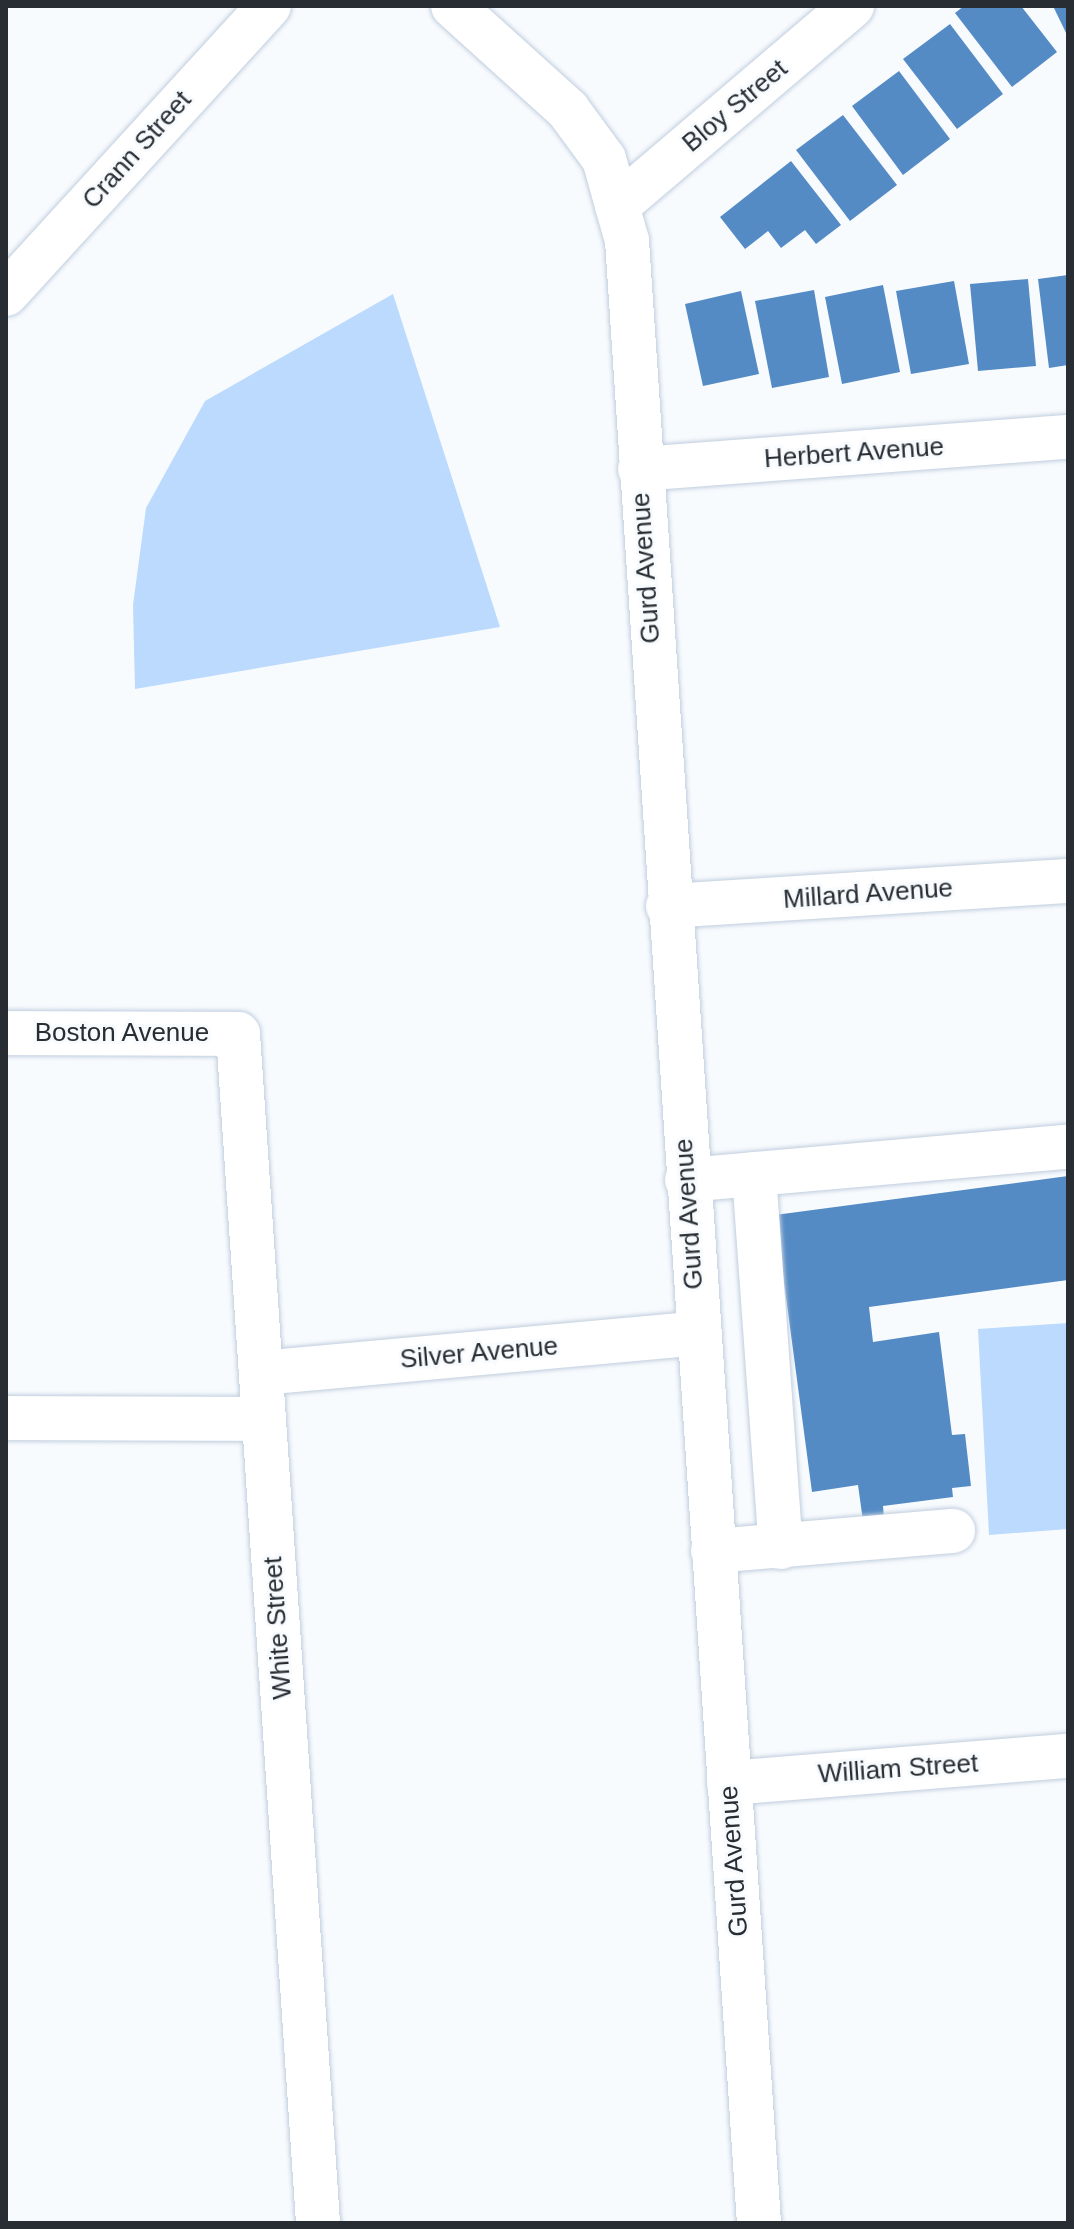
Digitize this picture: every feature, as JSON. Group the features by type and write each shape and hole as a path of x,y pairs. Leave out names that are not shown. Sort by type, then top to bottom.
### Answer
{"street":[{"name":"Crann Street","path":"6,294 269,6"},
{"name":"Gurd Avenue","path":"453,6 568,110 604,159 617,206 632,301 668,906 759,2223"},
{"name":"Bloy Street","path":"617,206 852,6"},
{"name":"Herbert Avenue","path":"640,469 1068,437"},
{"name":"Millard Avenue","path":"668,906 1068,881"},
{"name":"Boston Avenue","path":"6,1033 238,1034"},
{"name":"White Street","path":"238,1034 318,2223"},
{"path":"687,1180 1068,1147"},
{"path":"754,1174 781,1547"},
{"name":"Silver Avenue","path":"261,1373 697,1333"},
{"path":"6,1418 264,1419"},
{"path":"713,1551 953,1531"},
{"name":"William Street","path":"729,1783 1068,1756"}],"shaded area":[{"path":"393,294 500,627 135,689 133,605 146,508 205,401"},
{"path":"1068,1323 1068,1529 989,1535 978,1329"}],"building":[{"path":"964,6 1021,6 1057,52 1012,87 955,13"},
{"path":"1053,6 1068,6 1068,37"},
{"path":"950,24 1003,94 957,129 903,59"},
{"path":"899,71 950,139 903,175 852,106"},
{"path":"843,115 897,185 850,221 796,150"},
{"path":"791,161 841,225 816,244 805,230 781,248 768,231 745,249 720,217"},
{"path":"1068,275 1068,365 1049,368 1038,279"},
{"path":"1028,279 1036,366 978,371 970,284"},
{"path":"954,281 969,364 911,374 896,291"},
{"path":"883,285 900,372 842,384 825,297"},
{"path":"814,290 829,377 772,388 755,301"},
{"path":"741,291 759,374 703,386 685,304"},
{"path":"1068,1176 1068,1280 869,1307 873,1342 939,1332 952,1435 965,1434 971,1486 952,1488 953,1497 883,1506 884,1518 863,1521 858,1485 812,1492 775,1215"}]}
